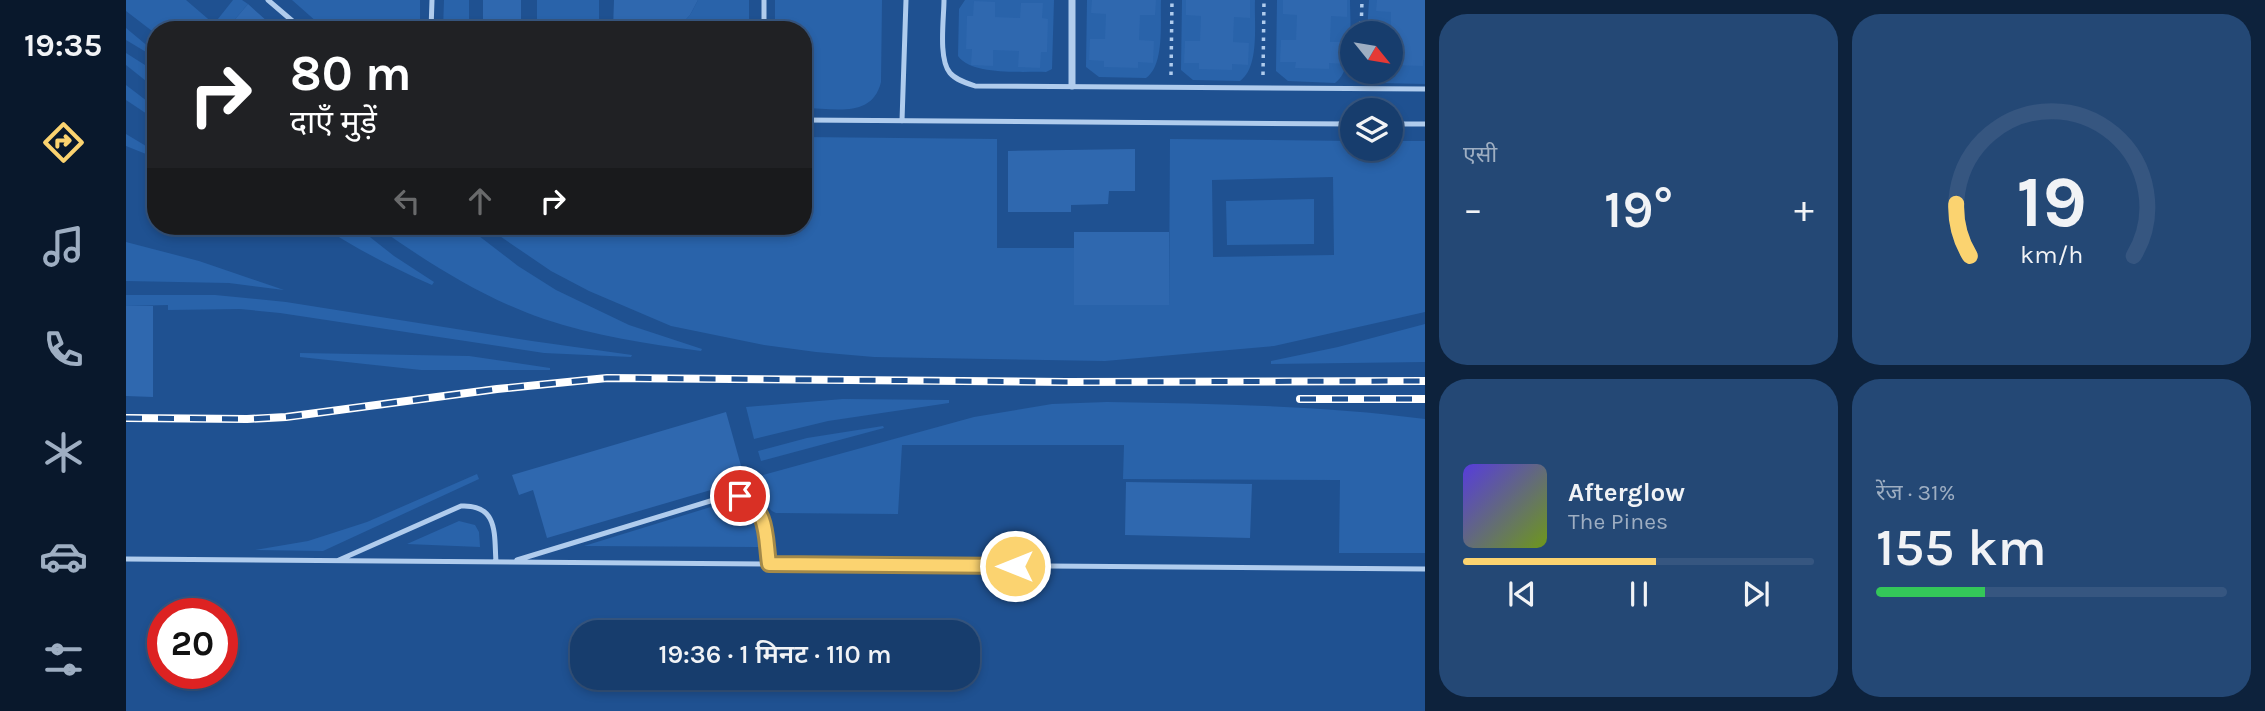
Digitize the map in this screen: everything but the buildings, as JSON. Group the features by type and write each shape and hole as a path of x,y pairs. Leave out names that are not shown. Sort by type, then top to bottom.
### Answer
{"street":[{"path":"1072,0 1072,86"}],"lane":[{"path":"268,0 292,21"},
{"path":"431,21 432,0"},
{"path":"764,0 764,21"},
{"path":"902,121 906,0"},
{"path":"944,0 943,59 949,72 961,82 975,86 1425,89"},
{"path":"812,120 1340,124"},
{"path":"1403,124 1425,124"},
{"path":"510,562 730,495 749,500 760,513 769,564"},
{"path":"336,561 461,506 470,505 486,512 492,519 496,562"},
{"path":"126,559 1425,569"}],"path":[{"path":"1171,87 1172,0"},
{"path":"1263,88 1264,0"},
{"path":"1361,21 1362,0"}],"shaded area":[{"path":"126,0 186,0 210,21 147,21 147,27 126,11"},
{"path":"233,0 242,0 248,4 234,21 216,21"},
{"path":"292,0 420,0 420,21 316,21"},
{"path":"444,0 469,0 469,21 443,21"},
{"path":"537,0 599,0 599,21 537,21"},
{"path":"698,0 749,0 749,21 684,21"},
{"path":"775,0 882,0 881,82 876,94 869,102 850,109 812,108 812,21 775,21"},
{"path":"965,0 1054,0 1052,69 1046,72 986,70 965,62 958,56 959,9"},
{"path":"1087,0 1161,0 1159,53 1152,72 1146,78 1099,77 1086,67"},
{"path":"1182,0 1255,0 1251,66 1240,81 1193,80 1181,70"},
{"path":"1277,0 1350,0 1351,21 1340,21 1340,77 1335,83 1288,81 1276,71"},
{"path":"1369,0 1425,0 1425,84 1404,84 1404,21 1368,21"},
{"path":"126,28 147,46 147,53 126,40"},
{"path":"126,53 147,66 147,82 126,65"},
{"path":"126,85 147,101 147,114 126,100"},
{"path":"126,134 147,147 147,154 126,146"},
{"path":"812,137 997,139 997,248 1074,248 1075,305 1169,305 1170,139 1340,141 1340,161 1403,161 1403,141 1425,141 1425,312 1274,346 1105,361 874,357 764,345 671,326 589,291 551,271 498,235 812,235","holes":["1333,177 1334,255 1213,257 1212,180"]},
{"path":"1314,199 1314,244 1227,245 1226,201"},
{"path":"335,235 367,235 434,282 432,285"},
{"path":"389,235 478,235 518,266 556,290 629,325 702,349 701,351 602,335 544,319 499,301"},
{"path":"126,242 199,261 284,290 229,283 126,281"},
{"path":"126,295 215,295 286,302 632,355 544,353 240,309 168,310 168,305 126,306"},
{"path":"1425,324 1425,362 1271,364 1271,361"},
{"path":"300,353 469,356 550,370 421,370 300,357"},
{"path":"843,399 949,400 949,403 828,421 754,439 746,407"},
{"path":"1107,402 1306,408 1425,419 1425,553 1339,553 1340,480 1123,479 1124,445 902,445 898,514 776,513 766,502 763,475 974,417 1052,404"},
{"path":"883,426 884,428 761,461 758,451 807,438"},
{"path":"477,474 479,479 323,551 255,550 308,541 367,522"},
{"path":"727,502 744,506 753,516 759,547 584,546"},
{"path":"459,521 475,525 479,532 480,547 407,544"}],"railway":[{"path":"126,418 286,417 497,389 607,378 1066,382 1425,381"},
{"path":"1300,399 1425,399"}],"route":[{"path":"740,496 755,505 763,520 769,564 1015,566"}]}
